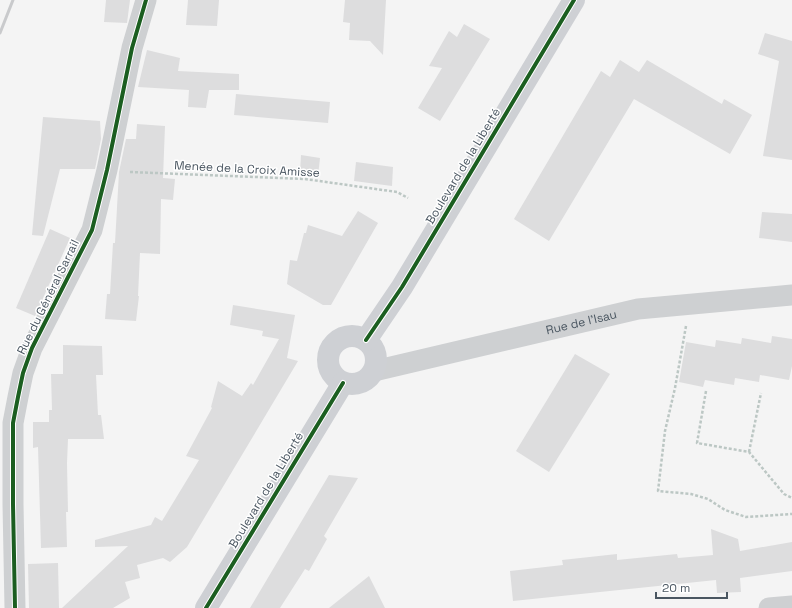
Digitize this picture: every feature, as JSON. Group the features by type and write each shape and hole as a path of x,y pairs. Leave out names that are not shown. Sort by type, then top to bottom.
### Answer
{"main road":[{"name":"Boulevard de la Liberté","path":"366,340 402,287 574,0"},
{"path":"359,336 372,346 375,353 376,360 374,371 363,382 354,384 343,383 333,376 328,363 329,351 334,343 342,338 359,336"},
{"name":"Boulevard de la Liberté","path":"206,608 343,383"}],"street":[{"name":"Rue du Général Sarrail","path":"16,608 13,504 13,430 23,373 32,348 92,230 107,170 132,48 146,0"},
{"name":"Rue de l'Isau","path":"374,371 638,310 792,295"},
{"path":"769,608 792,606"}],"path":[{"path":"688,321 684,333 675,388 665,431 658,491 692,494 708,499 725,510 746,517 792,514"},
{"path":"706,391 697,443 749,452 784,494 792,498"},
{"path":"749,452 761,393"}],"building":[{"path":"106,0 130,0 127,23 104,22"},
{"path":"188,0 219,0 217,26 186,25"},
{"path":"345,0 386,0 383,55 370,41 349,40 350,23 343,22"},
{"path":"464,24 490,39 440,121 418,108 442,68 429,66 449,31 457,37"},
{"path":"765,33 792,41 792,160 763,156 779,61 758,54"},
{"path":"147,50 180,58 178,71 239,74 239,90 209,90 206,108 188,107 189,90 138,87"},
{"path":"620,60 639,72 647,60 722,104 724,99 752,115 730,154 634,99 549,241 514,219 601,71 610,77"},
{"path":"236,94 330,102 328,123 234,115"},
{"path":"43,117 100,121 101,139 95,169 60,169 43,236 32,235"},
{"path":"137,124 165,126 163,178 175,179 173,200 161,199 160,254 140,253 139,296 136,321 105,319 107,294 110,294 113,243 115,243 119,172 126,139 136,139"},
{"path":"301,155 320,158 318,176 300,173"},
{"path":"356,162 393,167 392,186 354,181"},
{"path":"358,211 378,223 331,305 323,305 287,284 290,260 297,261 304,233 306,233 308,225 342,236"},
{"path":"762,212 792,214 792,242 759,238"},
{"path":"50,229 70,238 35,316 16,308"},
{"path":"233,305 295,315 287,358 298,361 187,547 170,562 163,558 137,565 140,578 125,582 130,598 113,608 62,608 128,546 95,547 95,540 151,525 155,517 162,521 199,460 186,456 212,408 218,381 242,396 251,383 253,385 279,339 262,336 263,331 230,325"},
{"path":"772,336 792,339 792,366 789,380 760,375 759,382 735,378 734,385 705,380 703,387 679,382 686,342 715,347 716,340 741,344 742,338 771,343"},
{"path":"63,345 102,346 103,375 96,375 98,415 101,415 104,439 68,439 68,512 66,512 67,547 41,548 38,447 33,448 33,422 49,422 49,410 52,410 51,374 63,374"},
{"path":"575,354 610,374 549,472 516,451"},
{"path":"329,475 358,478 324,536 327,539 309,571 305,569 280,608 250,608"},
{"path":"711,529 738,539 740,551 792,542 792,571 740,578 741,592 717,593 716,580 513,601 510,571 563,565 562,560 617,554 617,560 677,554 678,558 713,555"},
{"path":"58,563 59,608 29,608 28,564"},
{"path":"369,576 385,608 329,608"}],"railway":[{"path":"0,33 13,0"}],"cycle path":[{"path":"15,608 13,423 23,373 32,348 92,230 107,170 132,48 146,0"},
{"path":"366,340 402,287 574,0"},
{"path":"206,608 343,383"}]}
